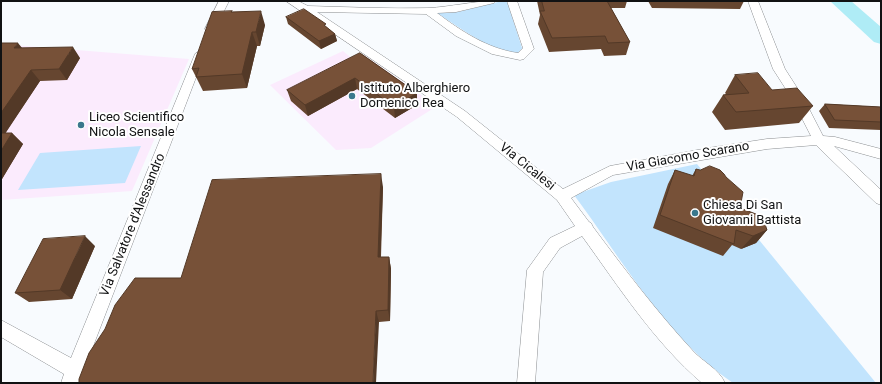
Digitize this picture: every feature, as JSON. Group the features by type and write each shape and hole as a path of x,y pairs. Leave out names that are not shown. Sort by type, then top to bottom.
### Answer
{"street":[{"name":"Via Salvatore d'Alessandro","path":"72,376 212,24 224,1"},
{"name":"Via Cicalesi","path":"291,1 306,9 461,114 562,196 632,292 688,359 716,383"},
{"path":"306,9 428,11 456,9 491,1"},
{"path":"428,11 462,34 490,49 508,57 520,58 526,54 529,49 512,1"},
{"path":"753,1 779,69 797,97 819,140 881,198"},
{"name":"Via Giacomo Scarano","path":"562,196 610,171 767,144 819,140 836,142 881,154"},
{"path":"526,383 535,270 555,243 586,227"},
{"path":"1,328 72,376"}],"shaded area":[{"path":"507,1 523,51 518,53 511,54 494,48 437,13 458,12"},
{"name":"Liceo Scientifico Nicola Sensale","path":"1,44 189,59 132,191 1,200"},
{"name":"Istituto Alberghiero Domenico Rea","path":"343,51 354,60 364,55 437,106 371,148 336,150 270,85"},
{"path":"141,146 125,183 18,190 40,153"},
{"path":"697,164 876,383 733,383 709,365 666,321 646,296 574,195 611,182"}],"building":[{"path":"542,1 607,1 630,42 608,43 605,36 552,38 540,11 544,11"},
{"path":"304,9 326,24 324,25 335,34 319,41 286,17"},
{"path":"232,11 231,12 261,11 256,32 252,32 242,74 196,77 199,68 192,69 212,12"},
{"path":"1,43 18,43 14,48 73,47 59,69 31,70 1,113"},
{"path":"360,53 417,93 394,107 355,78 305,105 287,90"},
{"path":"758,73 772,90 797,88 813,106 736,112 723,95 749,93 735,75"},
{"path":"825,104 881,107 881,122 835,120"},
{"path":"1,133 12,133 1,151"},
{"name":"Chiesa Di San Giovanni Battista","path":"710,166 720,170 743,192 740,208 756,214 764,221 767,230 753,236 736,230 734,244 660,215 675,170 694,176 696,169 700,170"},
{"path":"381,174 378,257 389,257 388,310 376,311 373,383 79,383 79,379 89,353 105,329 115,305 135,278 181,278 212,180"},
{"path":"85,236 60,290 15,293 43,239"}],"waterway":[{"path":"840,1 881,38"}],"place":[{"name":"Istituto Alberghiero Domenico Rea","path":"352,96"},
{"name":"Liceo Scientifico Nicola Sensale","path":"81,125"},
{"name":"Chiesa Di San Giovanni Battista","path":"695,213"}]}
